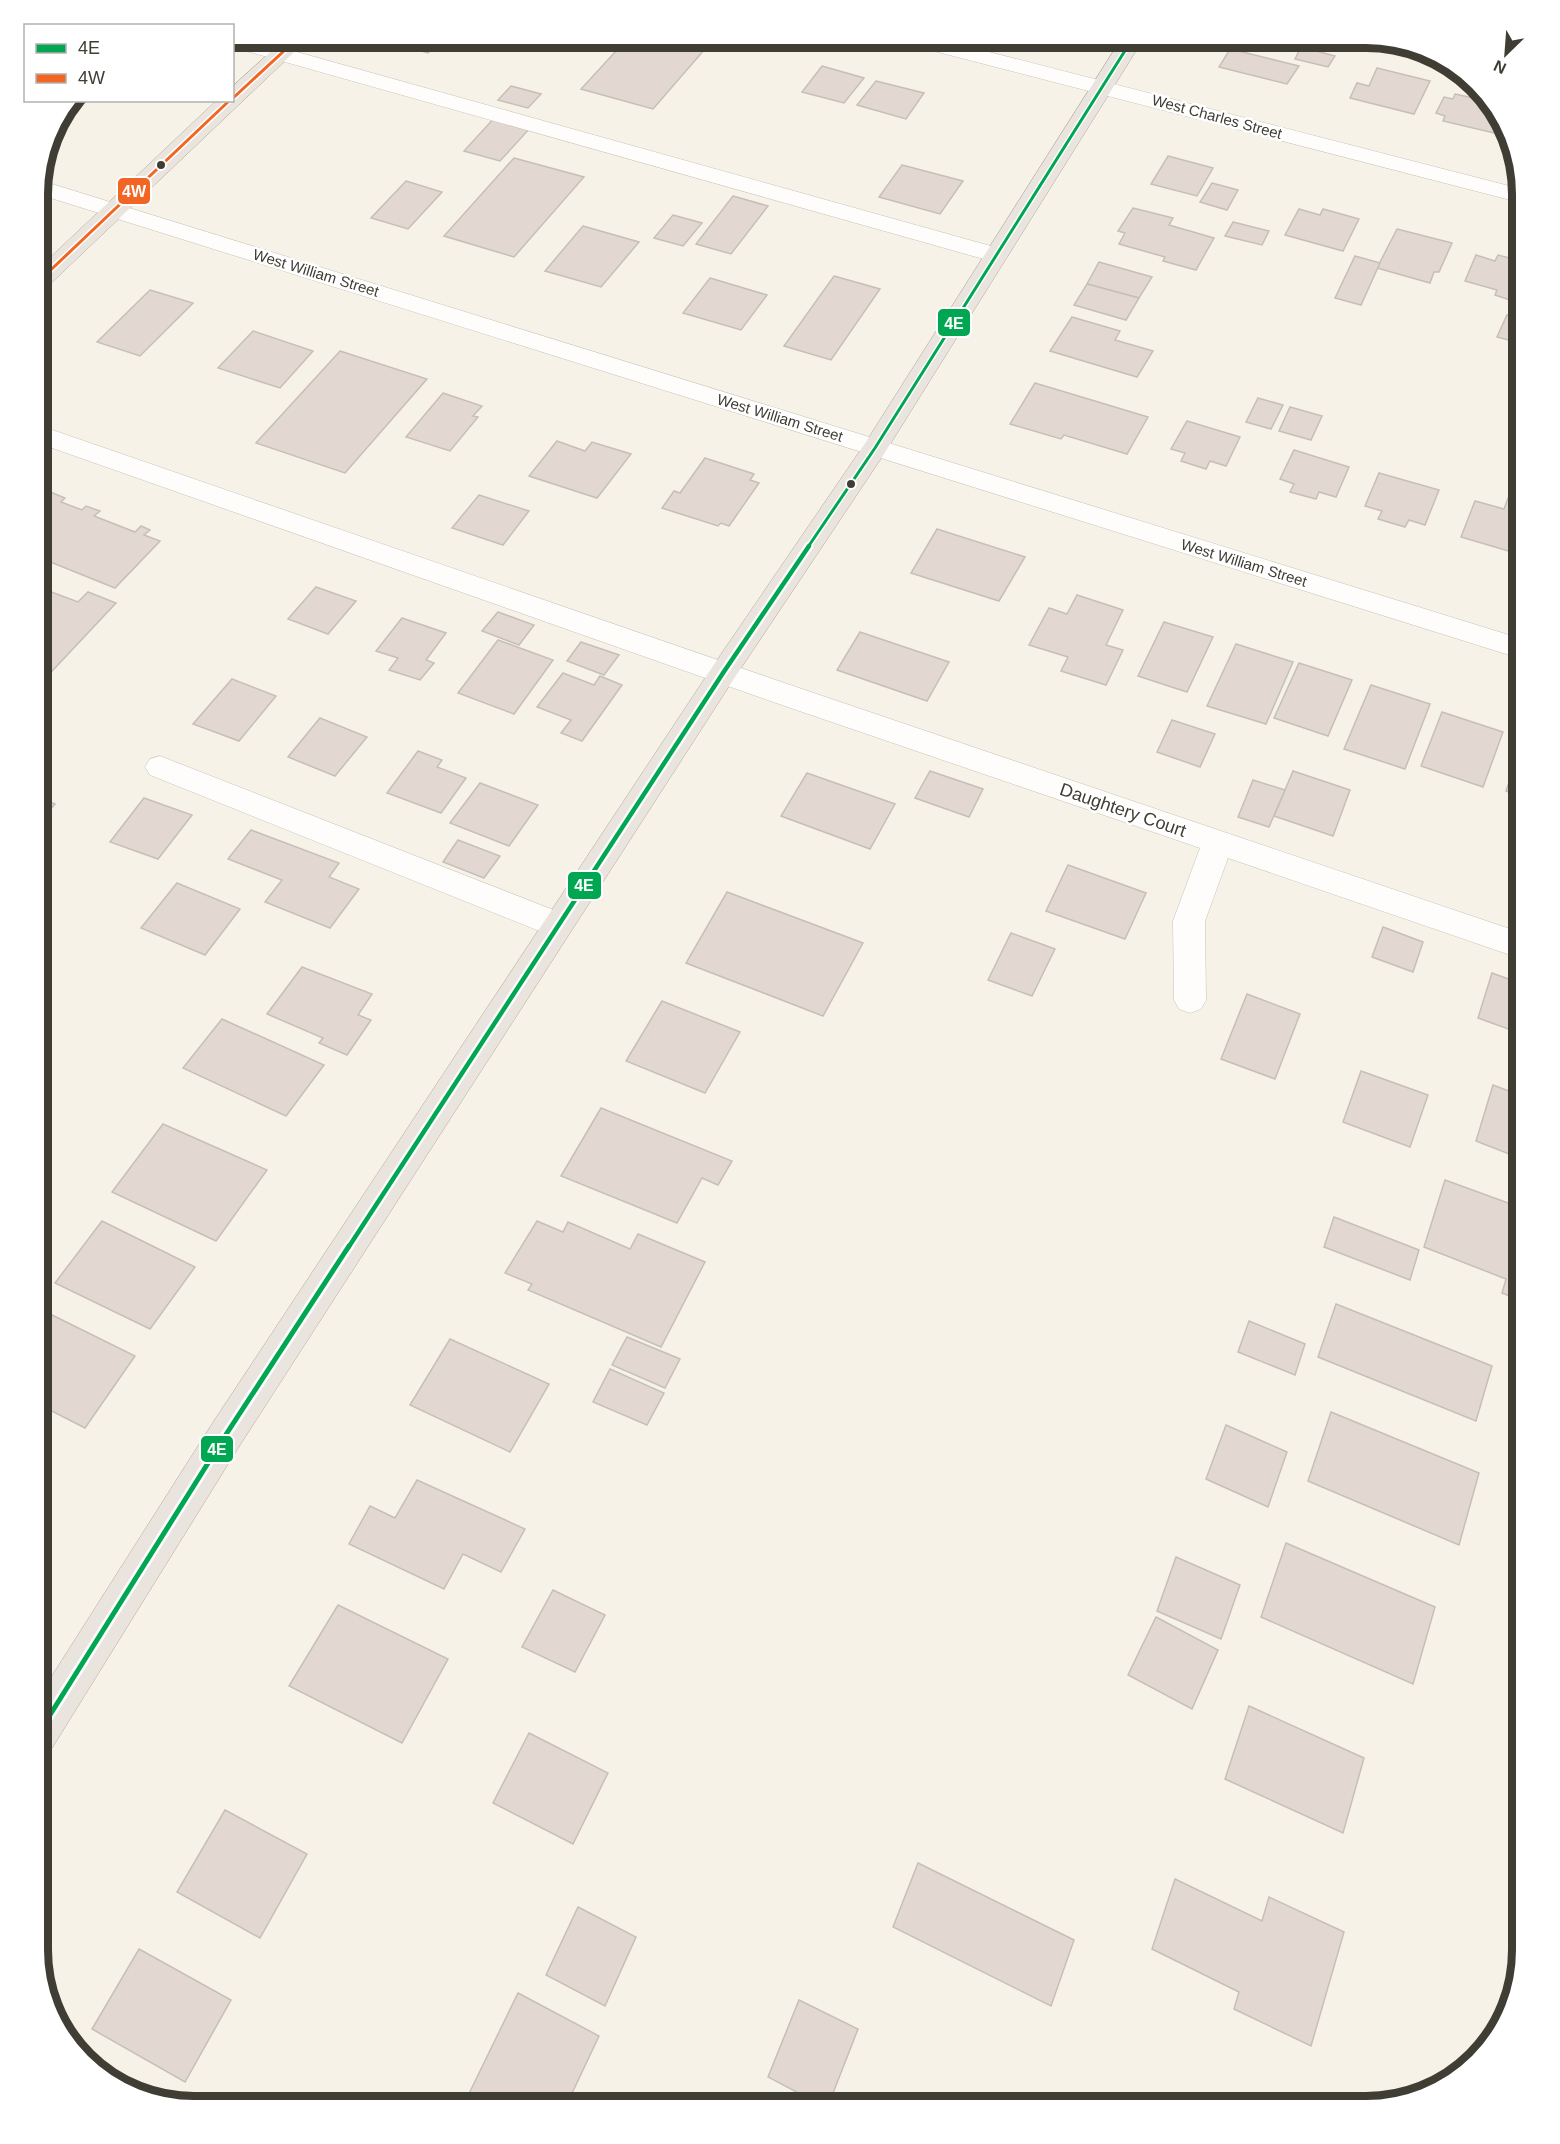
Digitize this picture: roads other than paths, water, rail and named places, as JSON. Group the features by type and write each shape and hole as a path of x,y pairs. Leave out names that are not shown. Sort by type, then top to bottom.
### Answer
{"main road":[{"path":"234,98 287,48"},
{"path":"48,1718 225,1436 723,673 874,448 1127,48"},
{"path":"48,272 230,102"}],"street":[{"path":"300,48 996,255"},
{"name":"West Charles Street","path":"950,48 1512,193"},
{"name":"West William Street","path":"48,190 1512,646"},
{"name":"Daughtery Court","path":"48,437 723,673 1512,943"},
{"path":"160,767 558,925"},
{"path":"1190,1000 1189,921 1218,842"}]}
